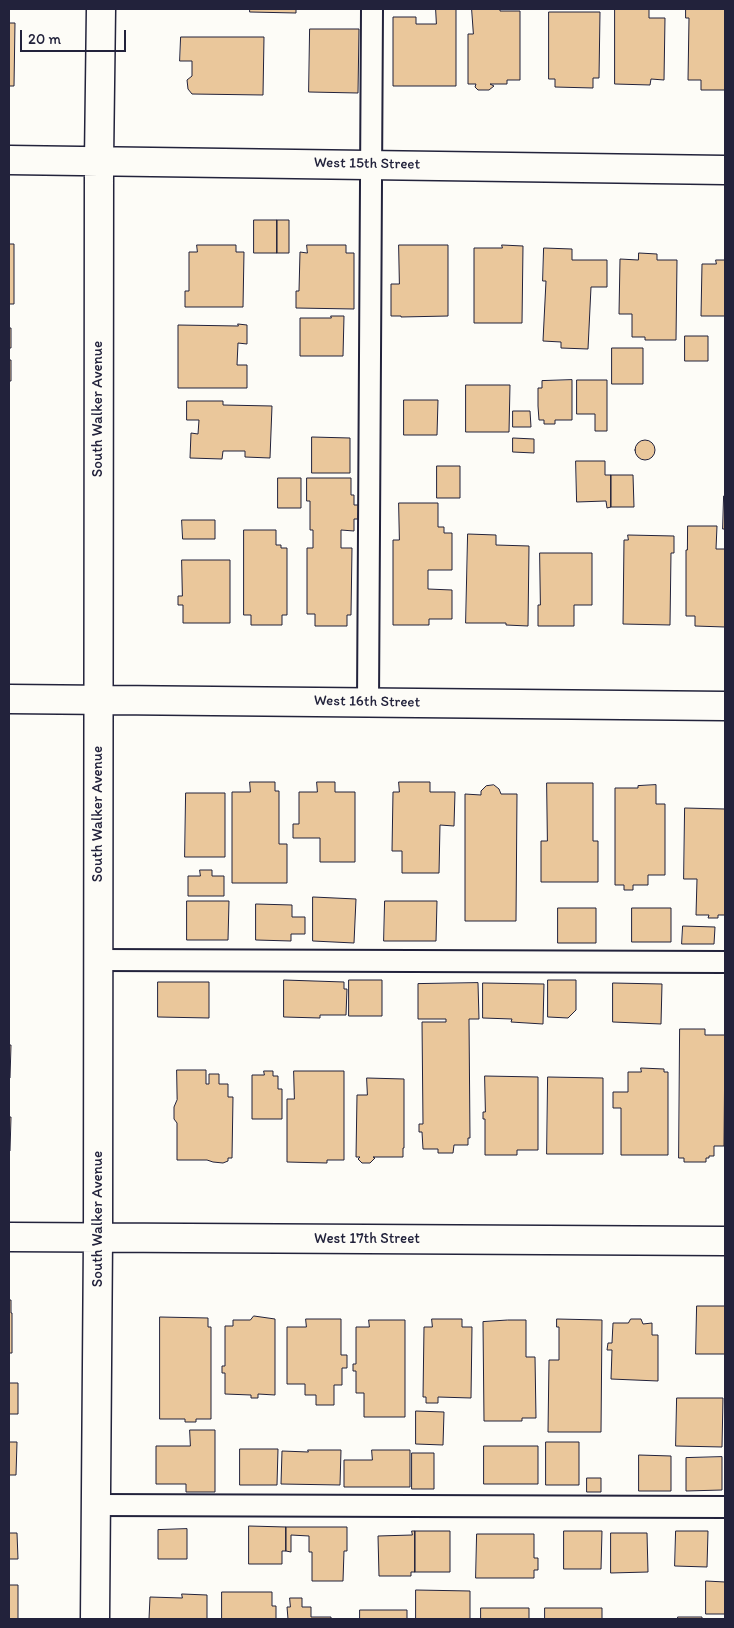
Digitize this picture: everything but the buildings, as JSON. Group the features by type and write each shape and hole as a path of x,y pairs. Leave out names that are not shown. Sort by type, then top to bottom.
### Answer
{"street":[{"name":"South Walker Avenue","path":"95,1619 98,1238 99,160 101,9"},
{"name":"West 15th Street","path":"9,160 725,170"},
{"name":"West 16th Street","path":"9,700 725,706"},
{"name":"West 17th Street","path":"9,1237 725,1241"}],"lane":[{"path":"368,702 372,9"},
{"path":"98,960 725,962"},
{"path":"97,1505 725,1507"}]}
